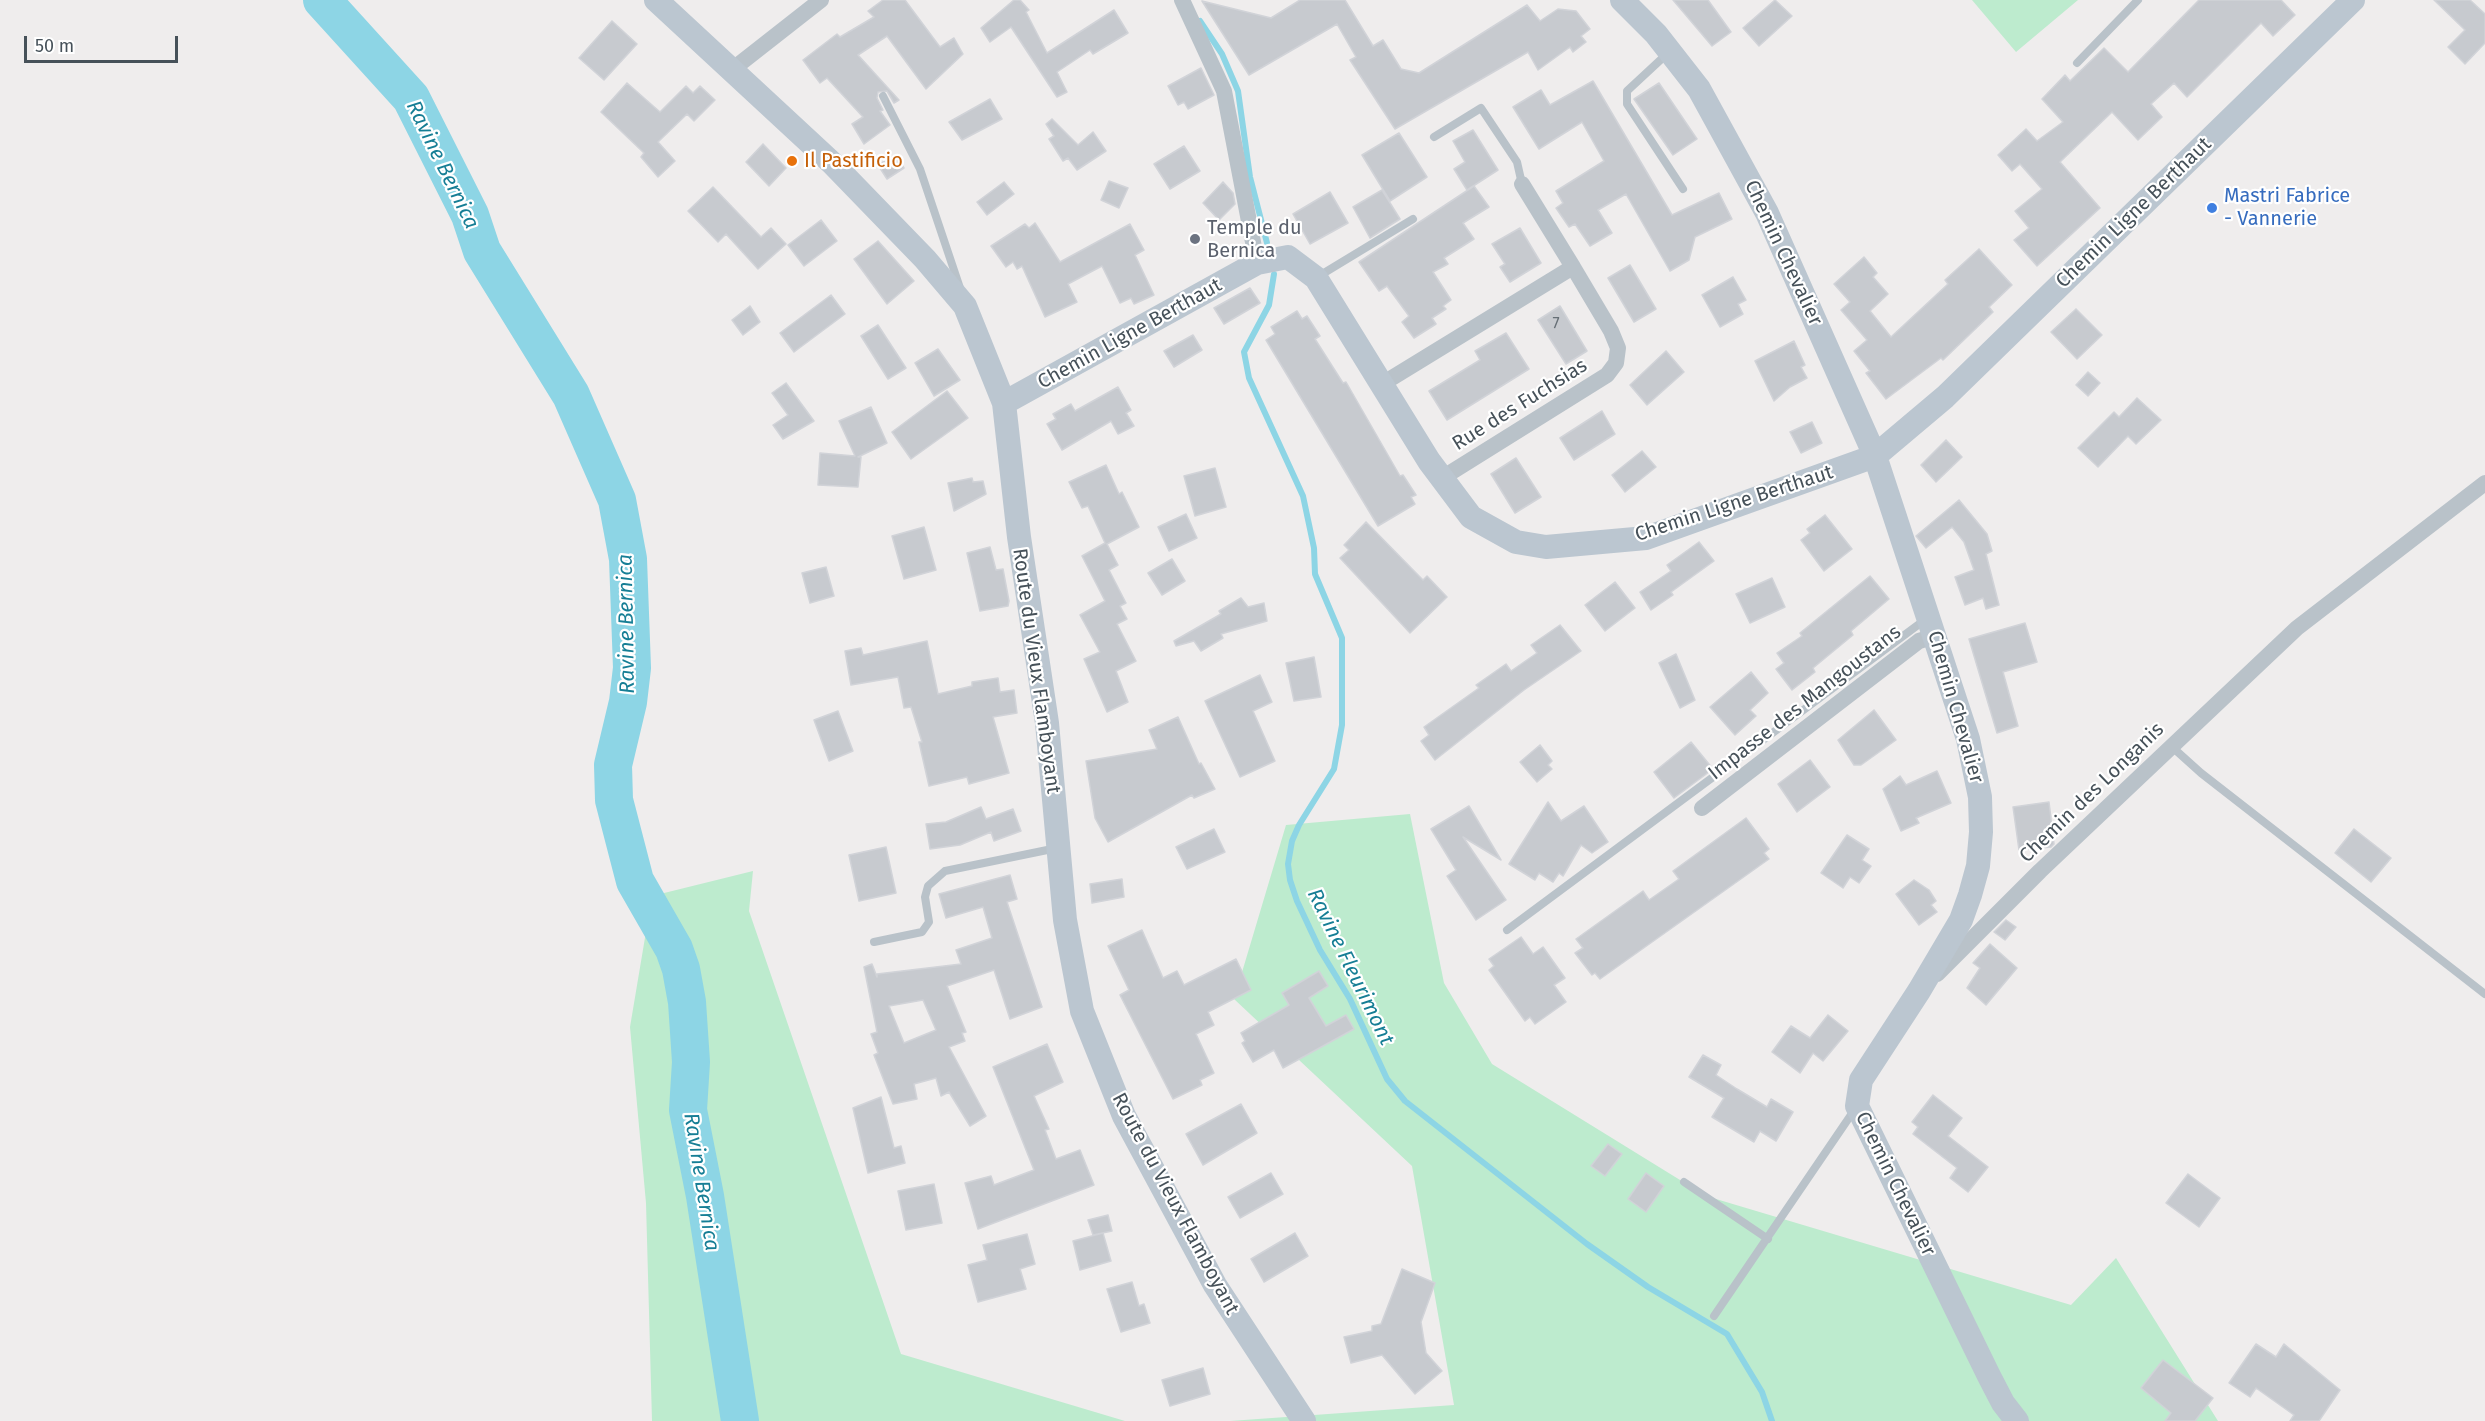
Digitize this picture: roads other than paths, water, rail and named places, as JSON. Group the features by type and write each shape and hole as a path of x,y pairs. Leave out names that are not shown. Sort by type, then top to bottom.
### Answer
{"street":[{"name":"Route du Vieux Flamboyant","path":"656,0 733,69 840,171 925,259 965,306 1004,403 1019,537 1047,723 1065,920 1082,1011 1124,1116 1215,1285 1304,1421"},
{"path":"733,69 821,0"},
{"path":"1182,0 1224,91 1257,263"},
{"name":"Chemin Chevalier","path":"1622,0 1656,34 1699,89 1767,213 1875,456 1968,739 1980,797 1981,849 1961,920 1919,991 1861,1080 1857,1106 1989,1376 2003,1403 2018,1421"},
{"name":"Chemin Ligne Berthaut","path":"1004,403 1257,263 1288,257 1316,278 1442,478 1471,516 1516,542 1546,547 1646,538 1875,456 1945,397 2353,0"},
{"name":"Rue des Fuchsias","path":"1442,478 1607,375 1616,363 1618,348 1611,331 1522,183"},
{"path":"1382,384 1573,267"},
{"name":"Chemin des Longanis","path":"1919,991 2171,746 2297,628 2485,484"},
{"name":"Impasse des Mangoustans","path":"1702,808 1919,641 1932,627"}],"lane":[{"path":"2078,63 2138,0"},
{"path":"1670,52 1627,91 1627,104 1683,189"},
{"path":"883,96 920,169 946,239 965,306"},
{"path":"1434,137 1481,108 1518,162 1522,183"},
{"path":"1316,278 1413,219"},
{"path":"1507,930 1916,624 1932,627"},
{"path":"2171,746 2201,772 2485,994"},
{"path":"873,942 922,932 929,922 925,897 928,886 945,871 1058,848"},
{"path":"1714,1316 1857,1106"},
{"path":"1684,1182 1768,1239"}],"waterway":[{"name":"Ravine Bernica","path":"322,0 411,98 470,215 482,251 571,395 617,500 628,559 632,668 628,702 613,765 614,800 635,881 674,949 681,969 687,1002 691,1062 688,1110 705,1196 740,1421"},
{"name":"Ravine Fleurimont","path":"1200,21 1222,54 1238,91 1250,177 1267,243"},
{"name":"Ravine Fleurimont","path":"1274,274 1269,305 1244,352 1249,378 1303,496 1314,548 1315,574 1342,638 1342,725 1334,769 1299,825 1292,841 1288,864 1290,880 1297,901 1320,950 1350,999 1387,1079 1405,1101 1587,1244 1648,1287 1727,1334 1762,1392 1772,1421"}],"place":[{"name":"Il Pastificio","path":"792,161"},
{"name":"Mastri Fabrice - Vannerie","path":"2212,208"},
{"name":"Temple du Bernica","path":"1195,239"}]}
